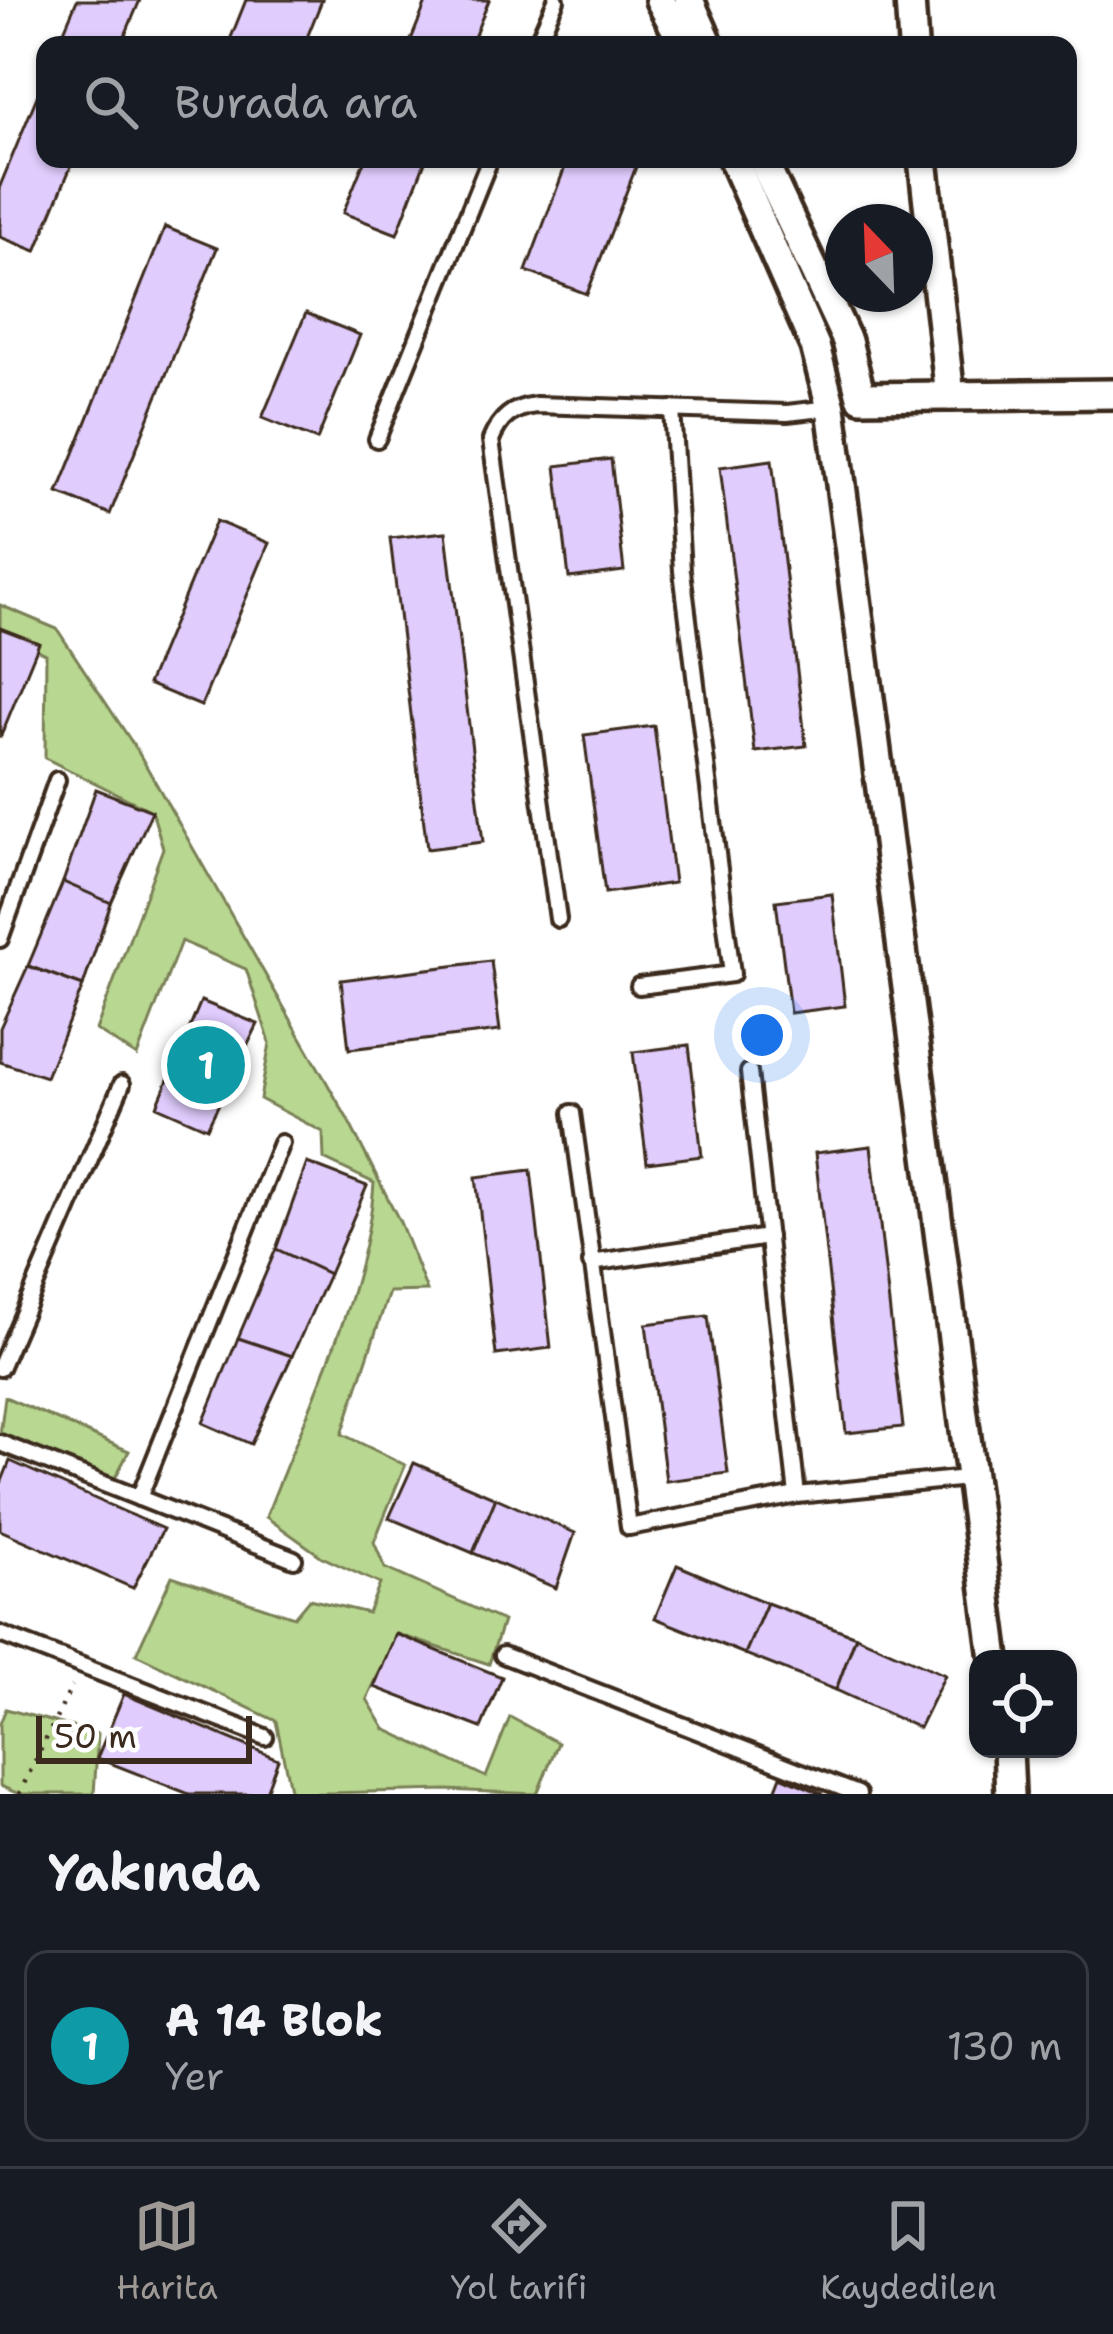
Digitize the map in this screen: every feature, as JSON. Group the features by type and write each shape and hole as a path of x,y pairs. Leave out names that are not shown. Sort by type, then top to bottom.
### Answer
{"street":[{"path":"660,0 679,36"},
{"path":"689,0 705,36"},
{"path":"910,0 912,36"},
{"path":"738,168 815,346 831,408 993,1650"},
{"path":"766,168 847,341 861,397 1113,394"},
{"path":"924,168 950,396"},
{"path":"1008,1758 1010,1794"}],"lane":[{"path":"540,36 556,0"},
{"path":"376,439 486,168"},
{"path":"558,919 491,440 504,418 524,406 787,413 831,408"},
{"path":"639,986 732,974 682,571 672,409"},
{"path":"0,940 57,780"},
{"path":"749,1072 797,1495"},
{"path":"0,1368 122,1084"},
{"path":"572,1113 629,1527 797,1495 968,1478"},
{"path":"139,1498 281,1143"},
{"path":"591,1263 768,1237"},
{"path":"0,1443 294,1558"},
{"path":"0,1634 265,1737"},
{"path":"503,1655 858,1794"}],"path":[{"path":"20,1794 82,1665"}],"green space":[{"path":"0,605 57,629 137,750 347,1118 400,1222 427,1291 389,1292 342,1434 405,1465 374,1542 385,1568 503,1621 489,1664 397,1634 367,1699 385,1729 486,1777 510,1717 558,1743 537,1794 447,1790 291,1794 276,1721 136,1654 172,1576 294,1617 309,1599 368,1613 380,1584 322,1557 266,1517 347,1309 360,1267 374,1183 324,1159 323,1132 260,1099 270,1043 246,969 181,941 137,1056 96,1030 163,848 152,811 45,758 46,654 0,631"},
{"path":"5,1397 129,1451 115,1478 0,1434"},
{"path":"6,1709 98,1734 94,1794 19,1794 0,1786 0,1723"}],"building":[{"path":"77,0 140,0 125,36 62,36"},
{"path":"246,0 322,0 308,36 232,36"},
{"path":"427,0 489,0 475,36 413,36"},
{"path":"36,99 36,168 70,168 36,251 0,237 0,186"},
{"path":"361,168 423,168 397,234 343,213"},
{"path":"565,168 636,168 587,294 526,271"},
{"path":"165,227 217,248 110,514 58,493"},
{"path":"306,313 360,335 317,440 262,418"},
{"path":"611,459 624,571 569,578 556,466"},
{"path":"772,460 806,746 755,752 720,467"},
{"path":"216,521 269,543 201,706 148,684"},
{"path":"446,532 483,842 427,849 390,538"},
{"path":"0,628 39,643 0,738"},
{"path":"654,726 674,883 605,893 584,735"},
{"path":"96,789 152,811 111,903 63,882"},
{"path":"63,882 111,903 83,986 28,966"},
{"path":"832,894 845,1006 790,1013 776,901"},
{"path":"491,961 500,1031 349,1049 341,980"},
{"path":"28,966 83,986 46,1077 0,1062 0,1028"},
{"path":"201,1001 258,1024 207,1128 157,1106"},
{"path":"689,1045 702,1156 647,1163 633,1052"},
{"path":"871,1146 903,1427 846,1433 815,1153"},
{"path":"307,1163 367,1186 329,1274 276,1249"},
{"path":"531,1170 551,1348 496,1355 476,1177"},
{"path":"276,1249 329,1274 292,1356 238,1338"},
{"path":"708,1316 728,1473 666,1481 646,1324"},
{"path":"238,1338 292,1356 251,1444 203,1423"},
{"path":"10,1461 163,1529 133,1588 0,1530 0,1486"},
{"path":"414,1463 496,1498 473,1553 389,1518"},
{"path":"496,1498 575,1533 556,1588 473,1553"},
{"path":"677,1565 767,1603 745,1654 655,1618"},
{"path":"767,1603 856,1636 836,1690 745,1654"},
{"path":"396,1634 502,1677 481,1728 374,1687"},
{"path":"856,1636 945,1675 919,1728 836,1690"},
{"path":"124,1694 278,1759 265,1794 189,1794 97,1758"},
{"path":"781,1776 823,1794 774,1794"}],"place":[{"name":"A 14 Blok","path":"206,1065"}]}
